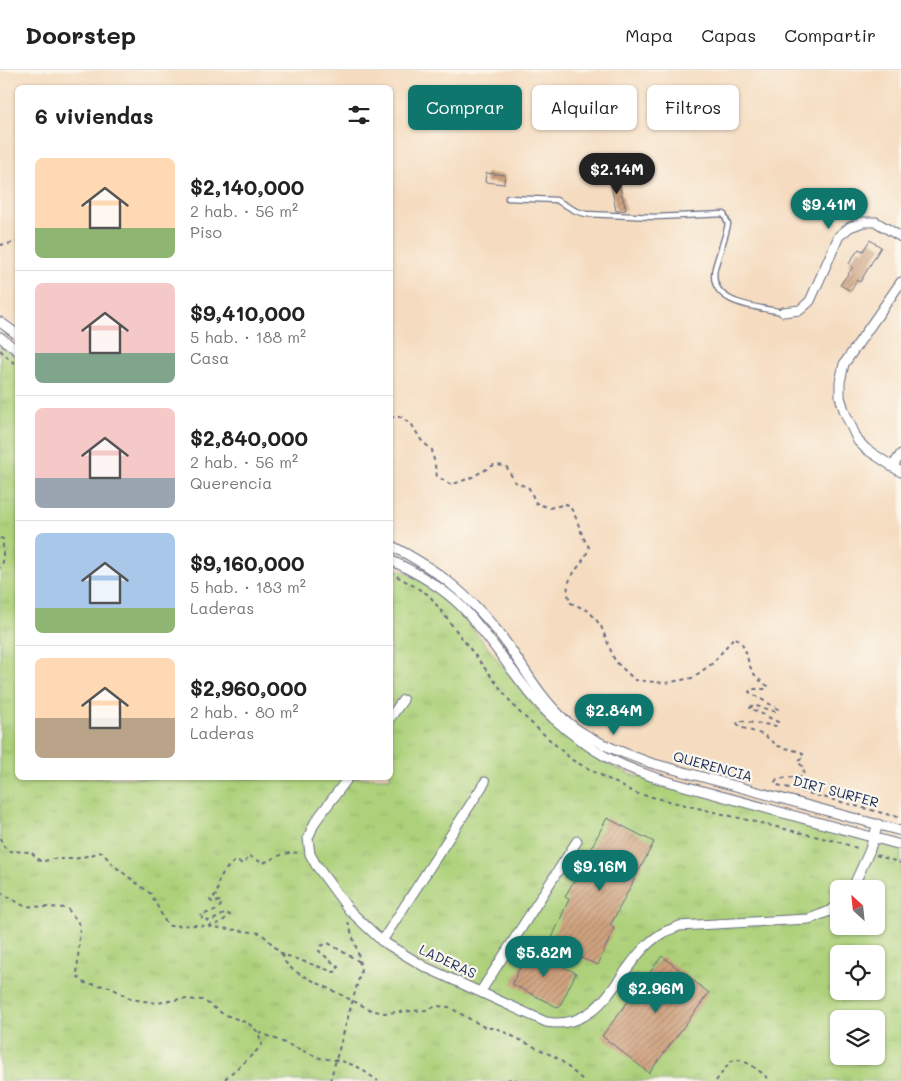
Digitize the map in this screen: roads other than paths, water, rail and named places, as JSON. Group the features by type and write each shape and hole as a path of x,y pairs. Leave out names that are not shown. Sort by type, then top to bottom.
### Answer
{"street":[{"path":"783,312 800,310 810,301 840,236 850,226 863,222 876,222 901,237"},
{"path":"901,282 844,364 840,382 840,397 845,414 858,441 866,449 901,472"},
{"path":"0,322 15,333"},
{"path":"0,337 15,348"},
{"path":"892,467 901,454"},
{"name":"QUERENCIA","path":"393,547 440,573 479,610 500,635 555,716 583,733 612,748 651,763 901,831"},
{"name":"QUERENCIA","path":"393,562 435,584 460,605 555,716 608,760 634,771 901,846"},
{"path":"393,714 402,700"},
{"name":"LADERAS","path":"346,780 315,822 308,838 310,854 324,878 349,910 382,942 425,967 546,1022 560,1025 585,1017 603,1001 646,946 661,934 679,926 808,919 830,911"},
{"path":"382,942 485,782"},
{"path":"856,880 874,839 878,824"},
{"path":"481,991 577,841"}],"lane":[{"path":"508,198 556,200 576,211 595,215 655,217 724,214 728,224 715,270 718,291 731,300 783,312"}]}
